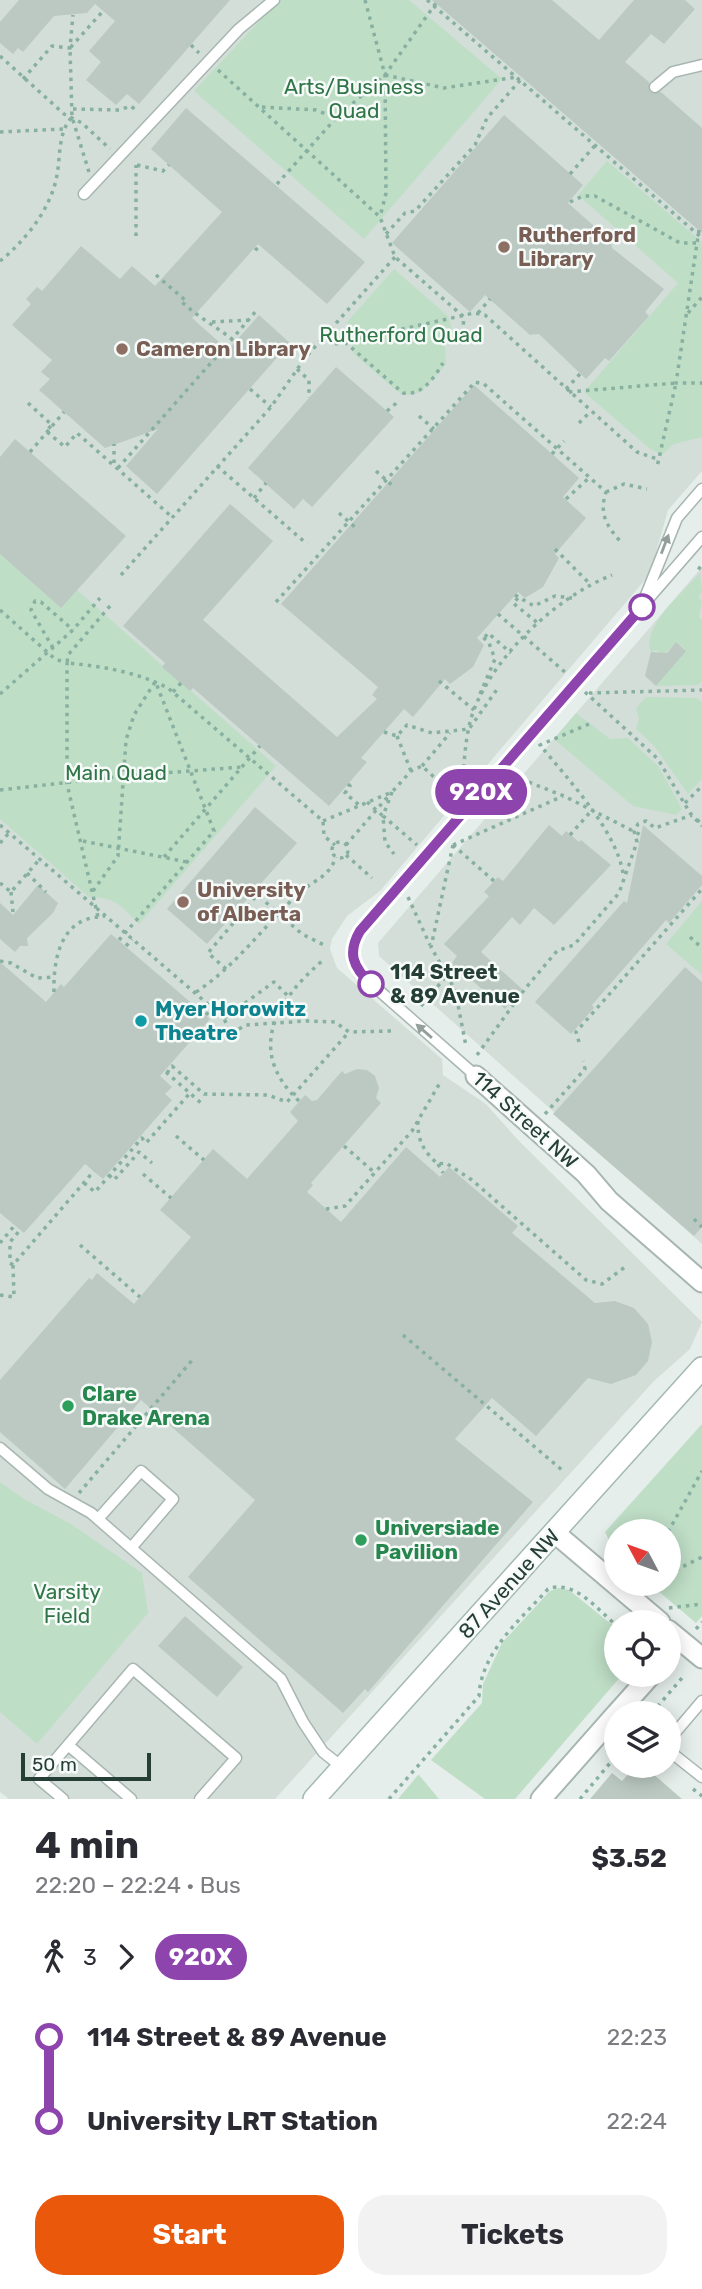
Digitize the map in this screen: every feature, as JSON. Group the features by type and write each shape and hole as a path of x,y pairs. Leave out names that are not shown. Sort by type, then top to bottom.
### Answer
{"main road":[{"name":"87 Avenue NW","path":"314,1799 702,1368"}],"street":[{"name":"114 Street NW","path":"476,1076 586,1174 608,1202 702,1282"},
{"path":"555,1533 656,1610"},
{"path":"681,1641 702,1658"},
{"path":"628,1701 640,1687"},
{"path":"541,1799 604,1728"}],"lane":[{"path":"84,194 247,21 274,0"},
{"path":"655,87 673,72 702,65"},
{"path":"642,607 677,518 702,489"},
{"path":"642,607 702,537"},
{"name":"114 Street NW","path":"476,1076 359,973 352,957 354,942 369,920 642,607"},
{"path":"0,1448 48,1489 98,1520 281,1679 303,1722 323,1752 342,1768"},
{"path":"98,1520 141,1471 173,1499 131,1548"},
{"path":"63,1799 39,1779 133,1669 236,1758 200,1799"},
{"path":"681,1726 702,1701"},
{"path":"68,1745 128,1798"},
{"path":"681,1760 702,1777"}],"path":[{"path":"365,0 385,75 386,194 380,217"},
{"path":"427,0 435,4 700,234 676,383 657,467"},
{"path":"277,184 336,118 385,75 435,4"},
{"path":"70,48 103,11"},
{"path":"73,15 70,48 72,117 93,184"},
{"path":"23,79 52,46 70,48"},
{"path":"0,56 23,79 112,151"},
{"path":"208,62 308,149 380,217 395,257 464,317"},
{"path":"385,75 444,88 518,78"},
{"path":"386,234 405,213 415,211 475,145 487,118 518,78"},
{"path":"73,109 119,110 131,106 138,112"},
{"path":"260,107 316,110 336,118"},
{"path":"0,261 47,206 56,179 63,129 72,117"},
{"path":"0,132 63,129"},
{"path":"570,174 597,142"},
{"path":"124,162 163,172 169,165"},
{"path":"136,165 136,236"},
{"path":"570,202 583,196 595,196 680,243 697,243"},
{"path":"255,248 261,253"},
{"path":"121,575 271,407 297,368 395,257"},
{"path":"156,275 185,300 182,303 198,317 210,322 232,339"},
{"path":"687,315 702,297"},
{"path":"335,344 478,313 491,299"},
{"path":"116,467 257,310"},
{"path":"478,313 500,325 509,339 637,452 657,459"},
{"path":"463,327 464,317"},
{"path":"210,322 249,320"},
{"path":"345,342 403,393 414,393 422,388 443,363"},
{"path":"297,368 309,380 309,397"},
{"path":"567,390 580,374"},
{"path":"276,602 291,589 471,383 479,382 606,492"},
{"path":"567,390 702,383"},
{"path":"250,389 271,407"},
{"path":"387,411 400,400"},
{"path":"28,404 52,425 46,431 65,447 77,433 172,517"},
{"path":"579,423 591,411"},
{"path":"30,452 64,412"},
{"path":"419,416 433,428"},
{"path":"552,454 564,441"},
{"path":"114,444 116,467"},
{"path":"217,466 307,544"},
{"path":"376,471 393,486"},
{"path":"565,499 590,477"},
{"path":"254,498 266,483"},
{"path":"620,541 604,519 603,502 606,492 624,484 647,489"},
{"path":"340,513 356,528"},
{"path":"555,549 591,585"},
{"path":"477,702 495,672 539,624 591,585 612,575"},
{"path":"539,624 513,603 517,596 540,606 555,596 572,598"},
{"path":"0,694 73,630 100,598"},
{"path":"53,648 31,610 35,601 41,602 73,630"},
{"path":"98,917 68,784 67,663 68,655 110,606"},
{"path":"0,610 47,652 67,663 94,665 155,681 173,692 323,821 324,836 335,845"},
{"path":"498,614 567,675"},
{"path":"463,776 474,710 482,682 495,659 482,636 488,633 511,653"},
{"path":"119,940 214,831 155,681"},
{"path":"93,891 113,865 120,848 129,727 155,681"},
{"path":"439,681 474,710"},
{"path":"173,692 181,683"},
{"path":"397,736 407,725 432,733 469,729 498,688"},
{"path":"702,691 585,691 658,759 692,815 702,826"},
{"path":"589,724 540,745 592,809 619,855 624,875"},
{"path":"384,732 397,736"},
{"path":"346,856 346,845 411,771 422,766 451,732"},
{"path":"397,736 411,771"},
{"path":"164,857 260,746"},
{"path":"422,766 449,791"},
{"path":"0,790 68,784 125,775 242,767"},
{"path":"513,776 564,796 641,835"},
{"path":"348,784 350,786 345,793 359,805"},
{"path":"685,803 702,786"},
{"path":"323,821 392,792"},
{"path":"392,792 383,816 385,842 394,854"},
{"path":"453,845 564,796"},
{"path":"367,802 417,845"},
{"path":"570,835 592,809"},
{"path":"634,831 641,822 649,823 655,828 692,815"},
{"path":"697,822 702,817"},
{"path":"0,825 212,1007 224,1018 230,1034 246,1025 335,1022 349,1032 391,1031"},
{"path":"477,1055 515,1001 557,951 574,945 617,896 637,842 634,831"},
{"path":"0,843 9,833"},
{"path":"83,841 187,862"},
{"path":"336,857 332,851 335,845 340,842 346,845"},
{"path":"453,845 494,881"},
{"path":"431,947 453,845"},
{"path":"336,857 346,856 372,878"},
{"path":"195,993 226,969 305,888 324,877 336,857"},
{"path":"10,892 40,859"},
{"path":"27,873 46,892"},
{"path":"0,883 10,892 13,912"},
{"path":"579,1042 576,1032 702,889"},
{"path":"226,969 208,953 255,893 302,934 324,945"},
{"path":"408,897 455,990 466,1046"},
{"path":"54,992 61,949 71,927 82,918 105,916"},
{"path":"690,937 702,948"},
{"path":"126,946 132,939"},
{"path":"0,961 11,963 37,978 55,977"},
{"path":"299,1101 280,1081 270,1059 274,1025 288,996 322,961"},
{"path":"421,1006 454,966"},
{"path":"224,1018 274,982 288,996"},
{"path":"206,1015 212,1007"},
{"path":"201,1103 166,1072 172,1066 204,1094 268,1095 287,1102 349,1032"},
{"path":"545,1114 585,1069 583,1061"},
{"path":"326,1209 345,1206 375,1173 418,1121 441,1081"},
{"path":"84,1183 95,1192 142,1138 146,1143 190,1093"},
{"path":"418,1121 423,1148 443,1173"},
{"path":"176,1136 204,1160"},
{"path":"344,1146 375,1173"},
{"path":"109,1175 114,1180 139,1152 152,1163"},
{"path":"438,1164 446,1163 462,1177 472,1180 590,1283 605,1283 625,1267"},
{"path":"13,1265 94,1171"},
{"path":"143,1174 171,1198"},
{"path":"694,1219 702,1227"},
{"path":"0,1243 15,1225"},
{"path":"0,1296 14,1297 10,1242 20,1230"},
{"path":"80,1245 140,1297"},
{"path":"402,1335 562,1470"},
{"path":"71,1502 194,1358"},
{"path":"675,1519 702,1471"},
{"path":"681,1568 702,1557"},
{"path":"389,1799 479,1696 480,1685 498,1644 548,1589 559,1585 569,1586 604,1615"},
{"path":"681,1610 702,1604"},
{"path":"681,1637 702,1622"},
{"path":"662,1701 682,1678"},
{"path":"420,1764 425,1768"},
{"path":"580,1799 604,1770"}],"shaded area":[{"name":"University of Alberta","path":"0,0 702,0 702,471 668,510 650,574 380,891 347,916 332,939 330,949 337,968 442,1059 443,1075 486,1104 518,1140 702,1322 690,1349 654,1381 275,1799 9,1799 0,1792"},
{"path":"702,567 702,1244 379,956 378,943"}],"green space":[{"name":"Arts/Business Quad","path":"279,0 409,0 502,79 364,239 194,91"},
{"path":"607,161 702,242 702,437 674,444 662,455 649,448 584,392 678,283 578,195"},
{"name":"Rutherford Quad","path":"394,269 448,316 453,333 445,347 446,364 421,392 409,395 398,392 354,354 347,322"},
{"name":"Main Quad","path":"0,554 61,608 77,590 276,766 139,924 112,901 89,897 0,819"},
{"path":"700,573 702,592 698,597 702,601 699,617 702,620 702,681 698,685 656,686 686,650 676,642 664,655 656,650 651,652 649,642 652,632 665,610"},
{"path":"646,697 697,698 702,702 702,779 688,794 655,747 636,729 639,719 636,708"},
{"path":"576,713 610,739 628,738 659,767 682,809 676,815 633,806 554,739"},
{"path":"702,901 702,975 666,944"},
{"path":"702,1424 702,1616 696,1623 664,1596 681,1596 681,1519 617,1519"},
{"name":"Varsity Field","path":"0,1482 24,1499 71,1524 142,1573 148,1613 37,1744 0,1712"},
{"path":"559,1588 569,1590 604,1618 604,1687 612,1687 515,1799 485,1799 431,1760 482,1703 483,1684 502,1643 550,1591"},
{"path":"419,1775 439,1799 398,1799"}],"building":[{"path":"19,0 230,0 139,104 127,94 116,105 86,80 101,62 89,51 115,21 95,4 87,13 54,16 23,52 18,48 13,54 0,43 0,22"},
{"path":"432,0 552,0 599,40 634,0 685,0 695,9 664,44 651,34 625,62 649,82 650,92 661,92 702,128 702,233"},
{"path":"186,108 365,262 327,304 258,244 192,318 228,350 259,315 290,343 157,494 126,466 158,429 105,448 39,390 50,379 41,372 52,360 12,325 31,304 26,299 37,287 42,291 81,246 120,279 132,266 155,286 222,212 151,149"},
{"name":"Rutherford Library","path":"504,115 583,185 568,203 611,241 612,248 664,289 645,312 649,316 609,361 605,358 586,379 539,334 530,335 485,295 470,312 392,243"},
{"path":"336,367 394,417 312,507 303,499 294,509 248,468"},
{"path":"474,385 579,478 563,497 586,518 555,554 559,558 543,587 525,598 518,592 477,638 484,645 473,667 450,684 445,679 413,717 404,709 361,758 367,762 329,806 193,688 190,691 162,667 165,663 123,626 230,504 273,541 203,620 337,737 377,699 372,695 378,687 281,604"},
{"path":"15,439 126,536 61,608 0,554 0,457"},
{"path":"676,642 686,651 656,686 645,676 651,652 667,653"},
{"path":"255,807 297,843 207,944 167,909"},
{"path":"549,825 562,836 566,831 579,842 581,840 611,865 554,925 534,908 520,925 512,917 481,952 522,989 505,1009 452,963 457,956 444,944 489,896 484,892 498,877 503,881"},
{"path":"643,825 702,876 702,885 669,923 666,920 592,1005 594,1008 571,1034 535,1002 624,901 627,903"},
{"path":"38,885 58,903 53,913 27,938 28,946 20,946 15,952 0,939 0,903 13,915"},
{"path":"111,934 210,1019 160,1076 172,1087 165,1094 172,1100 103,1179 85,1164 24,1233 0,1213 0,962 46,1002 61,984 64,987"},
{"path":"685,967 702,982 702,1227 694,1236 553,1114"},
{"path":"357,1069 367,1070 375,1076 379,1088 376,1098 381,1103 311,1183 313,1185 307,1192 341,1222 406,1147 440,1177 449,1167 518,1226 512,1233 595,1303 615,1301 634,1308 648,1324 652,1342 648,1361 636,1375 611,1384 588,1378 536,1436 492,1398 455,1439 533,1502 368,1692 365,1689 343,1713 188,1577 255,1500 141,1400 65,1489 0,1432 0,1380 89,1278 92,1280 97,1273 134,1304 191,1237 160,1210 213,1149 247,1179 298,1121 290,1112 305,1095 312,1101 317,1100 342,1071 345,1074"},
{"path":"185,1616 243,1667 217,1697 158,1646"},
{"path":"608,1778 618,1778 622,1781 625,1778 658,1778 682,1799 590,1799"}],"bus line":[{"name":"920X","path":"371,984 359,973 352,957 354,942 360,931 642,607"}],"place":[{"name":"Rutherford Library","path":"504,247"},
{"name":"Cameron Library","path":"122,349"},
{"name":"University of Alberta","path":"183,902"},
{"name":"114 Street & 89 Avenue","path":"371,984"},
{"name":"Myer Horowitz Theatre","path":"141,1021"},
{"name":"Clare Drake Arena","path":"68,1406"},
{"name":"Universiade Pavilion","path":"361,1540"}]}
